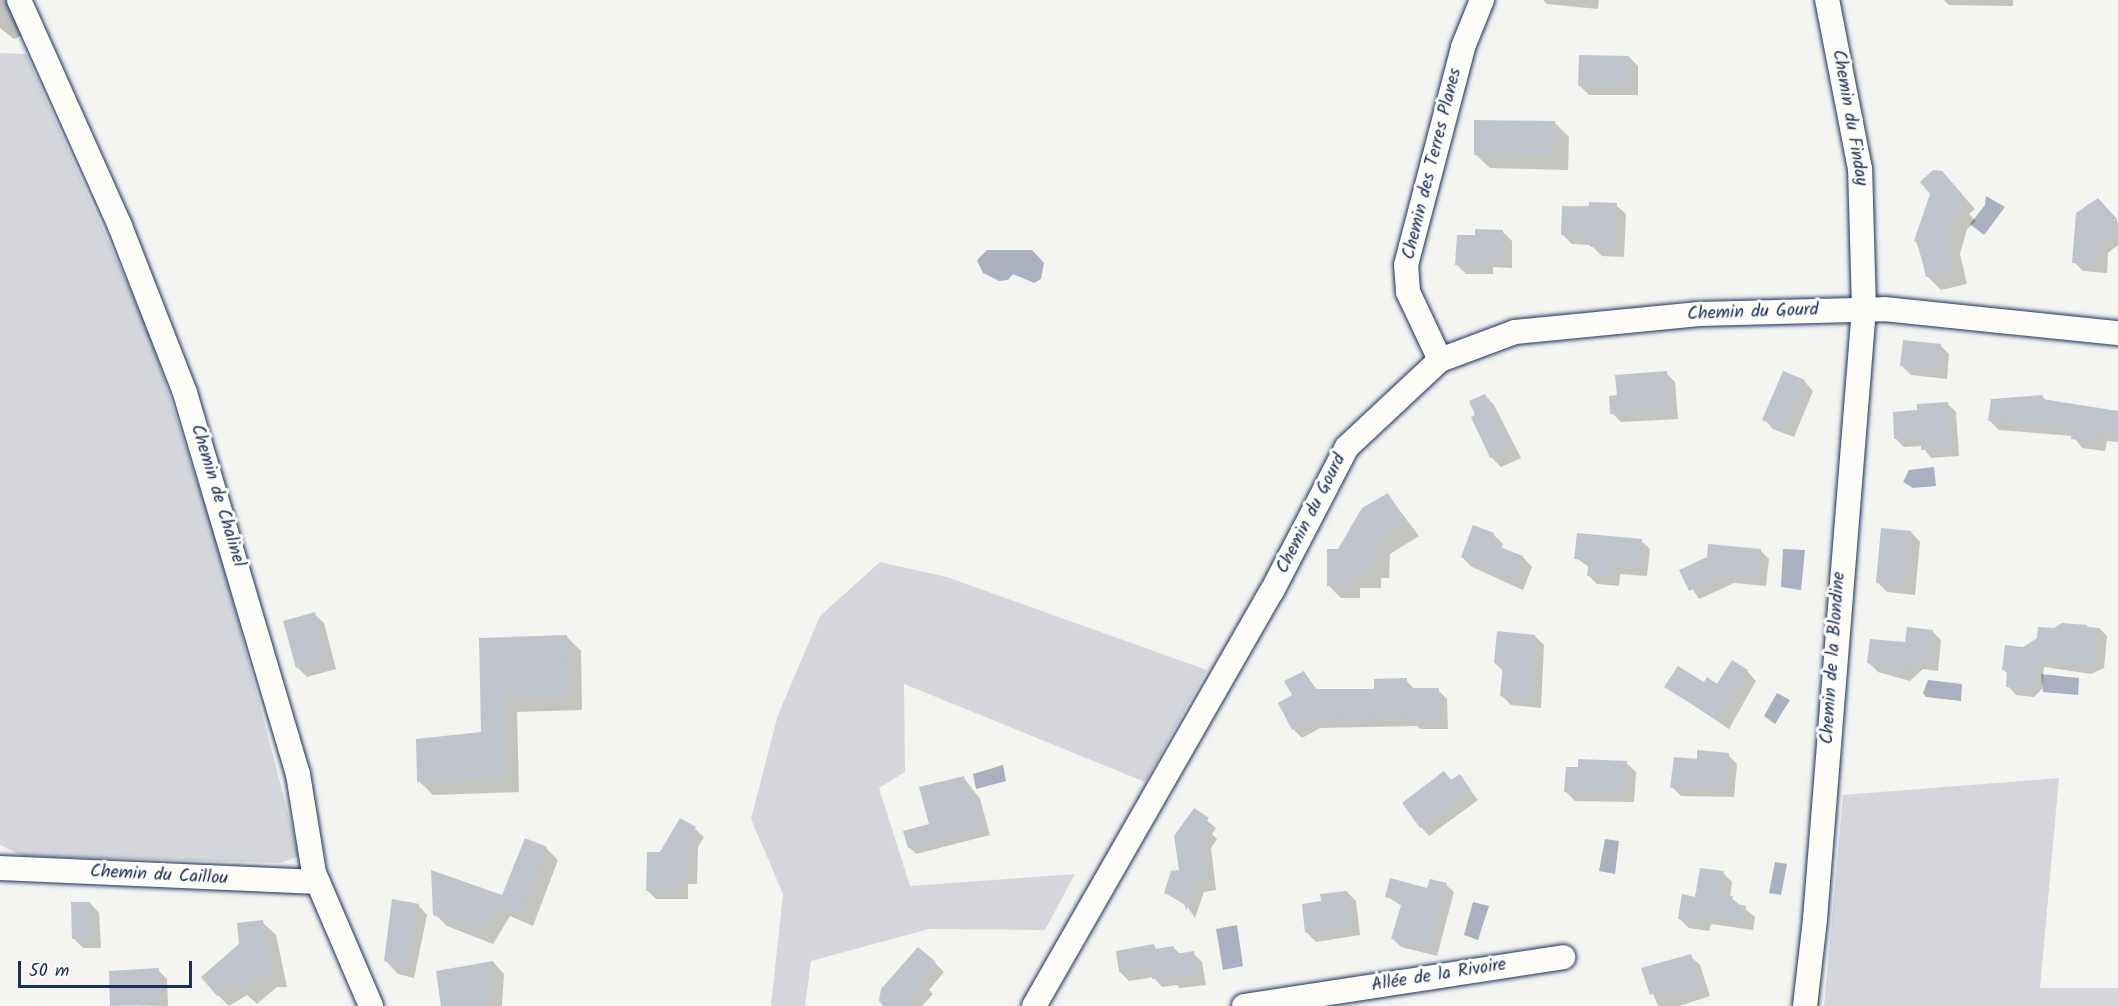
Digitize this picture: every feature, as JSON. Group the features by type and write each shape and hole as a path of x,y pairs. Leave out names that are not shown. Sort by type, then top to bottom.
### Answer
{"street":[{"name":"Chemin de Chalinel","path":"19,0 120,226 185,393 298,774 318,882 371,1006"},
{"name":"Chemin des Terres Planes","path":"1440,360 1408,292 1406,265 1463,47 1482,0"},
{"name":"Chemin du Finday","path":"1827,0 1860,169 1864,309"},
{"name":"Chemin du Gourd","path":"1034,1006 1272,591 1347,447 1440,360 1515,332 1699,314 1864,309 2118,333"},
{"name":"Chemin de la Blondine","path":"1805,1006 1815,919 1864,309"},
{"name":"Chemin du Caillou","path":"0,868 318,882"},
{"name":"Allée de la Rivoire","path":"1244,1006 1563,957"}],"shaded area":[{"path":"0,53 26,54 149,333 221,555 299,856 280,863 23,856 0,845"},
{"path":"880,562 947,577 1207,670 1145,782 904,684 905,772 879,788 910,886 1075,874 1045,930 929,929 811,961 805,1006 771,1006 783,894 751,819 778,715 820,616"},
{"path":"2059,778 2040,988 2118,988 2118,1006 1824,1006 1843,795"}],"water":[{"path":"1986,196 2005,207 1984,235 1970,224 1985,205"},
{"path":"987,250 1032,250 1044,263 1041,279 1034,283 1013,274 1008,280 999,281 983,273 977,260"},
{"path":"1934,467 1936,486 1913,488 1903,482 1909,470"},
{"path":"1783,549 1805,550 1801,590 1781,587"},
{"path":"2041,674 2079,678 2078,695 2043,692"},
{"path":"1928,680 1962,684 1961,701 1926,697 1923,693"},
{"path":"1777,693 1790,700 1775,724 1764,716"},
{"path":"1003,765 1006,781 976,789 973,774"},
{"path":"1605,839 1619,841 1615,874 1599,871"},
{"path":"1775,862 1787,864 1781,895 1769,893"},
{"path":"1473,902 1489,906 1478,940 1464,935"},
{"path":"1237,925 1243,966 1223,970 1216,929"}],"building":[{"path":"1579,55 1629,56 1630,86 1578,86"},
{"path":"1474,120 1555,121 1554,156 1474,155"},
{"path":"1933,170 1942,171 1962,194 1957,200 1964,207 1954,215 1947,239 1954,270 1926,277 1918,243 1914,241 1930,194 1920,182"},
{"path":"2098,198 2117,219 2117,230 2100,244 2099,265 2072,263 2076,213"},
{"path":"1589,202 1617,203 1615,248 1591,247 1581,236 1561,235 1562,206 1589,207"},
{"path":"1475,229 1503,230 1503,259 1485,259 1484,266 1455,265 1457,235 1475,235"},
{"path":"1903,340 1941,344 1938,370 1900,366"},
{"path":"1667,371 1670,410 1610,414 1609,396 1617,395 1615,375"},
{"path":"1783,371 1805,380 1784,429 1762,420"},
{"path":"1485,394 1512,448 1490,458 1471,417 1475,415 1469,401"},
{"path":"2043,395 2042,399 2118,411 2118,435 2098,432 2096,443 2071,439 2073,428 1988,421 1991,399"},
{"path":"1948,402 1952,448 1921,450 1921,438 1894,439 1893,412 1917,410 1917,404"},
{"path":"1388,493 1407,523 1378,542 1377,566 1369,566 1369,576 1348,576 1348,586 1327,586 1327,549 1338,549 1362,508"},
{"path":"1473,525 1494,533 1490,543 1523,556 1513,581 1461,557"},
{"path":"1881,528 1911,531 1906,586 1876,583"},
{"path":"1577,533 1642,539 1639,568 1612,566 1611,579 1587,576 1589,560 1574,559"},
{"path":"1708,544 1761,549 1758,578 1725,575 1689,591 1679,570 1707,557"},
{"path":"315,612 327,660 296,668 283,621"},
{"path":"2062,623 2087,625 2087,629 2099,631 2096,660 2082,667 2036,660 2035,681 2025,690 2006,687 2007,670 2002,670 2005,645 2023,647 2037,638 2038,627 2054,628"},
{"path":"1907,627 1933,630 1929,663 1914,661 1900,673 1867,663 1870,639 1905,642"},
{"path":"1497,631 1535,635 1532,700 1500,696 1503,665 1494,663"},
{"path":"567,635 569,697 504,698 506,779 417,782 416,739 481,732 479,638"},
{"path":"1732,660 1748,670 1719,721 1664,687 1678,666 1704,682 1707,677 1717,684"},
{"path":"1304,671 1314,689 1374,689 1374,679 1407,678 1407,688 1439,688 1439,721 1409,721 1410,717 1311,720 1292,730 1278,703 1292,695 1284,681"},
{"path":"1697,750 1729,753 1726,788 1670,788 1674,757 1697,759"},
{"path":"1578,759 1627,761 1625,793 1564,792 1566,767 1578,767"},
{"path":"1444,771 1451,780 1460,774 1471,790 1420,828 1402,803"},
{"path":"964,776 968,792 973,790 984,828 908,848 903,831 929,824 919,787"},
{"path":"1194,808 1209,818 1204,825 1210,830 1203,839 1208,882 1196,884 1186,911 1184,901 1164,893 1171,871 1179,870 1174,836"},
{"path":"680,818 696,827 690,838 689,876 680,876 680,891 646,891 647,852 660,852"},
{"path":"525,838 547,847 521,915 498,906 500,901 480,933 433,915 431,870 502,895"},
{"path":"1700,868 1724,871 1720,894 1733,896 1731,903 1746,906 1744,922 1701,916 1700,923 1678,919 1682,894 1695,897"},
{"path":"1390,878 1427,888 1430,879 1447,883 1429,949 1391,939 1402,902 1385,897"},
{"path":"1347,891 1352,926 1305,933 1302,904 1321,901 1320,894"},
{"path":"392,899 419,904 405,970 384,961"},
{"path":"71,902 90,902 92,939 72,939"},
{"path":"263,920 274,974 263,974 243,992 234,981 217,996 201,977 239,944 237,923"},
{"path":"1154,944 1155,949 1174,946 1175,954 1194,951 1198,976 1152,979 1151,968 1119,972 1116,951"},
{"path":"918,947 936,962 920,980 925,983 913,996 911,1006 883,1006 879,1001 881,989"},
{"path":"1691,954 1701,986 1674,996 1671,988 1650,995 1641,968"},
{"path":"493,961 490,1006 441,1006 436,971"},
{"path":"159,968 160,1004 110,1006 109,971"}]}
